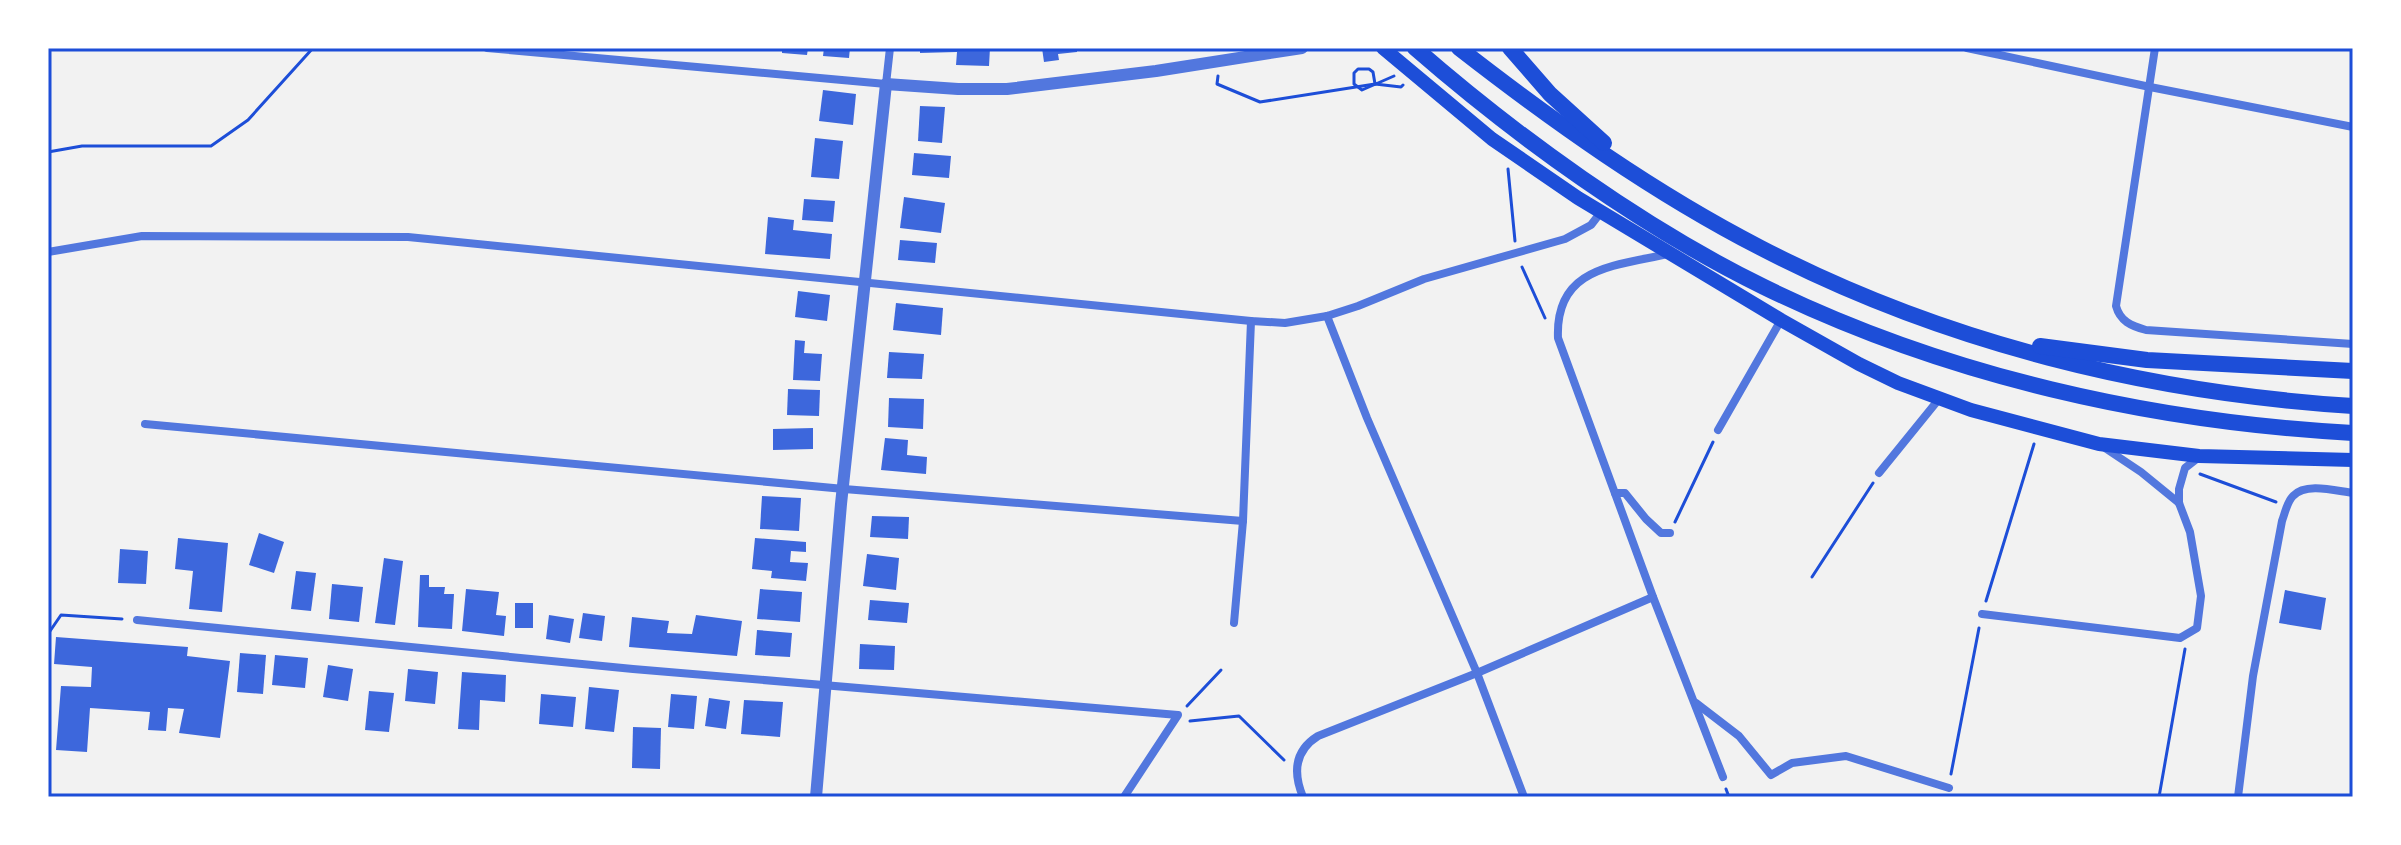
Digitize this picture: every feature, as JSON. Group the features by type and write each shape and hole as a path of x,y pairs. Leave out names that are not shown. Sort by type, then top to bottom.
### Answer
{"highway":[{"path":"1415,48 1540,147 1616,200 1708,257 1791,300 1920,350 2054,389 2164,412 2249,425 2353,433"},
{"path":"1459,48 1556,121 1657,188 1787,261 1905,312 1979,337 2077,364 2171,385 2270,400 2353,406"},
{"path":"1510,48 1550,94 1657,188"},
{"path":"1979,337 2147,360 2353,371"}],"main road":[{"path":"1383,48 1492,139 1601,212 1859,364 1939,399 2004,420 2099,444 2199,456 2353,460"}],"street":[{"path":"487,48 958,89 1007,89 1302,48"},
{"path":"816,797 844,489 890,48"},
{"path":"1968,48 2353,127"},
{"path":"2155,48 2116,306 2119,316 2146,330 2353,344"},
{"path":"48,252 142,236 408,237 1285,323 1327,316 1424,279 1565,239 1591,225 1601,212"},
{"path":"1669,253 1584,277 1571,287 1561,305 1557,321 1558,338 1723,777"},
{"path":"1327,316 1367,418 1477,673 1524,797"},
{"path":"1718,430 1781,320"},
{"path":"1234,623 1243,521 1251,321"},
{"path":"1879,473 1939,399"},
{"path":"145,424 844,489 1243,521"},
{"path":"2099,444 2179,503"},
{"path":"1982,614 2180,638 2197,628 2201,596 2190,532 2179,503 2179,489 2185,468 2199,456"},
{"path":"2238,797 2253,676 2282,521 2294,494 2308,488 2353,493"},
{"path":"1615,493 1625,493 1661,533 1670,533"},
{"path":"1303,797 1296,772 1300,752 1318,736 1477,673 1653,597"},
{"path":"137,620 633,669 1178,715 1124,797"},
{"path":"1694,700 1739,736 1771,775 1792,763 1846,756 1949,788"}],"path":[{"path":"48,152 82,146 211,146 248,120 313,48"},
{"path":"1218,62 1217,84 1260,102 1375,84 1401,87 1415,75"},
{"path":"1375,84 1373,72 1369,69 1358,69 1354,73 1354,84 1362,90 1389,79"},
{"path":"1670,533 1718,430"},
{"path":"2185,468 2288,506"},
{"path":"1812,577 1879,473"},
{"path":"48,634 61,615 137,620"},
{"path":"2159,797 2187,633"},
{"path":"1221,670 1178,715 1186,721 1239,716 1296,772"}],"building":[{"path":"782,48 808,48 807,55 782,53"},
{"path":"824,48 850,48 849,58 823,56"},
{"path":"920,48 990,48 989,66 956,65 957,52 920,53"},
{"path":"1042,48 1077,48 1077,52 1058,54 1059,60 1044,62"},
{"path":"823,90 856,94 853,125 819,121"},
{"path":"920,106 945,107 942,143 918,141"},
{"path":"815,138 843,141 839,179 811,177"},
{"path":"914,153 951,156 949,178 912,175"},
{"path":"904,197 945,203 941,233 900,228"},
{"path":"804,199 835,201 833,222 802,220"},
{"path":"768,217 794,220 793,230 832,234 830,259 765,254"},
{"path":"900,240 937,243 935,263 898,260"},
{"path":"798,291 830,295 827,321 795,317"},
{"path":"896,303 943,308 941,335 893,330"},
{"path":"795,340 805,341 804,353 822,354 820,381 793,380"},
{"path":"889,352 924,354 922,379 887,378"},
{"path":"788,389 820,390 819,416 787,415"},
{"path":"889,398 924,399 923,429 888,427"},
{"path":"813,428 813,449 773,450 773,429"},
{"path":"885,438 908,440 907,455 927,457 926,474 881,470"},
{"path":"762,496 801,498 799,531 760,529"},
{"path":"872,516 909,517 908,539 870,537"},
{"path":"259,533 284,542 274,573 249,565"},
{"path":"178,538 228,543 222,612 189,609 193,571 175,569"},
{"path":"755,538 806,542 806,552 791,551 790,562 808,563 806,581 771,578 772,571 752,569"},
{"path":"120,549 148,551 146,584 118,583"},
{"path":"867,554 899,558 896,590 863,586"},
{"path":"384,558 403,561 395,625 375,623"},
{"path":"296,571 316,573 311,611 291,609"},
{"path":"420,575 429,575 429,587 445,587 444,594 454,594 452,629 418,627"},
{"path":"332,584 363,587 359,622 329,619"},
{"path":"466,589 499,592 496,615 506,616 504,636 462,631"},
{"path":"760,589 802,592 800,622 757,619"},
{"path":"2285,590 2326,598 2321,630 2279,623"},
{"path":"870,600 909,603 907,623 868,620"},
{"path":"515,603 533,603 533,628 515,628"},
{"path":"583,613 605,616 602,641 579,638"},
{"path":"549,615 574,619 570,643 546,639"},
{"path":"696,615 742,621 737,656 629,647 632,617 669,621 667,633 692,634"},
{"path":"757,630 792,633 790,657 755,655"},
{"path":"56,637 188,647 187,656 230,661 220,738 179,733 184,709 168,708 166,731 148,730 150,712 90,708 87,752 56,750 61,686 91,687 92,667 54,664"},
{"path":"860,644 895,646 894,670 859,669"},
{"path":"240,653 266,655 263,694 237,692"},
{"path":"275,655 308,658 305,688 272,685"},
{"path":"328,665 353,669 348,701 323,697"},
{"path":"408,669 438,672 435,704 405,701"},
{"path":"462,672 506,675 505,702 480,700 479,730 458,729"},
{"path":"589,687 619,690 614,732 585,729"},
{"path":"369,691 394,693 389,732 365,730"},
{"path":"541,694 576,697 573,727 539,724"},
{"path":"671,694 697,696 694,729 668,727"},
{"path":"709,698 730,701 726,729 705,726"},
{"path":"744,700 783,702 780,737 741,734"},
{"path":"633,727 661,728 660,769 632,768"}]}
